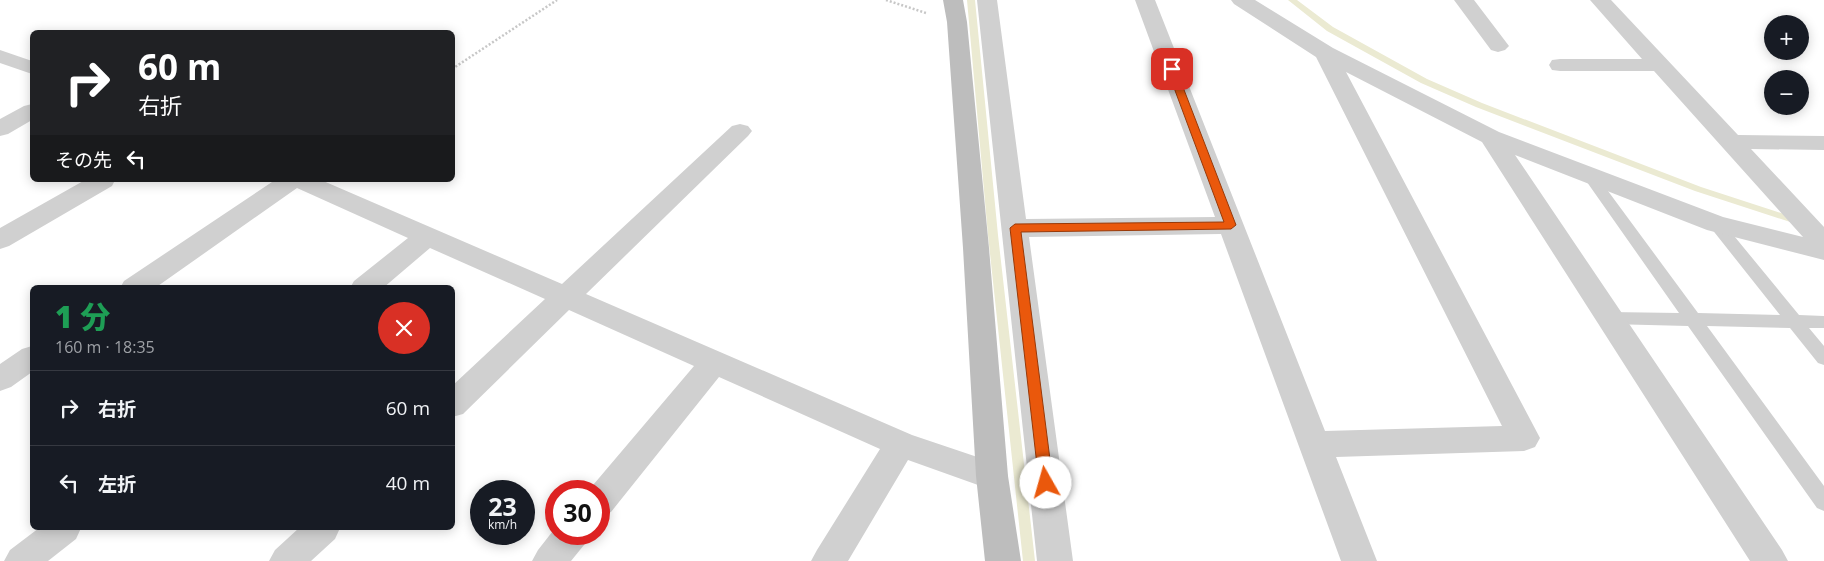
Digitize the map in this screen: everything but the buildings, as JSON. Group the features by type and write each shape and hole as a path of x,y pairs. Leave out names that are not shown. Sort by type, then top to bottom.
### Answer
{"street":[{"path":"988,0 1055,561"},
{"path":"1145,0 1359,561"},
{"path":"1242,0 1325,53 1491,138 1716,224 1824,251"},
{"path":"1464,0 1498,46"},
{"path":"1600,0 1824,243"},
{"path":"955,11 975,238 992,476 1003,561"},
{"path":"1315,446 1524,438 1325,53"},
{"path":"0,56 30,67"},
{"path":"1560,65 1659,64"},
{"path":"0,128 30,112"},
{"path":"455,402 740,131"},
{"path":"1491,138 1770,561"},
{"path":"1731,142 1824,143"},
{"path":"0,240 101,182"},
{"path":"138,285 289,182"},
{"path":"304,182 901,444 992,476"},
{"path":"1015,228 1231,225"},
{"path":"368,285 428,236"},
{"path":"0,379 30,358"},
{"path":"610,489 714,362"},
{"path":"829,561 901,444"},
{"path":"22,561 61,530"},
{"path":"287,561 321,530"},
{"path":"550,561 563,545"}],"lane":[{"path":"1589,175 1824,502"},
{"path":"1716,224 1824,358"},
{"path":"1609,318 1824,322"}],"path":[{"path":"455,67 503,36 514,26 557,0"},
{"path":"886,0 955,11"}],"waterway":[{"path":"971,0 993,235 1029,561"},
{"path":"1292,0 1330,29 1424,81 1479,105 1698,189 1824,230"}],"route":[{"path":"1046,483 1015,228 1231,225 1172,69"}]}
